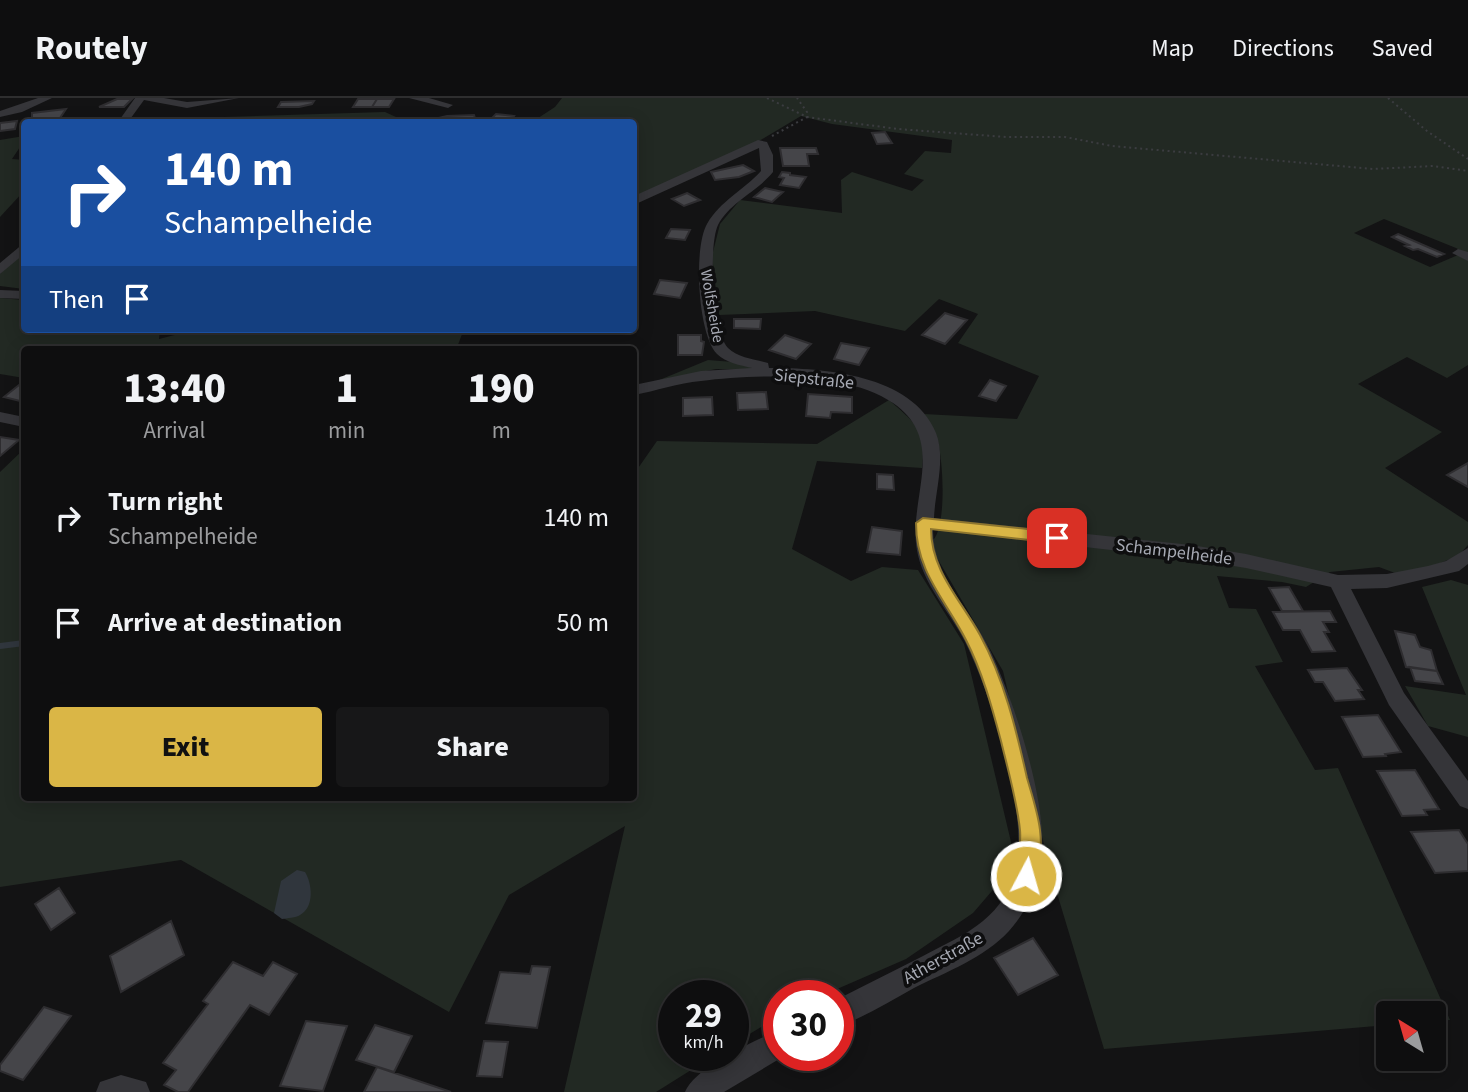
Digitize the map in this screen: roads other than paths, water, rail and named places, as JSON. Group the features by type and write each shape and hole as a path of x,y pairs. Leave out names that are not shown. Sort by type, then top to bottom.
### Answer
{"street":[{"path":"0,114 47,98"},
{"path":"125,119 140,98"},
{"path":"147,98 187,105 234,98"},
{"path":"414,98 447,105"},
{"name":"Wolfsheide","path":"637,199 762,142 767,155 766,172 722,211 712,225 704,257 717,344 721,351 732,358 790,375"},
{"path":"0,270 21,250"},
{"path":"0,293 21,295"},
{"name":"Siepstraße","path":"637,389 698,376 729,373 838,378 875,386 913,411 930,440 933,463 923,523"},
{"path":"0,417 21,421"},
{"name":"Schampelheide","path":"923,523 1191,552 1246,561 1338,582 1387,581 1428,573 1452,566 1468,555"},
{"name":"Atherstraße","path":"854,1006 958,951 991,930 1016,903 1030,858 1030,830 1021,783 990,676 973,638 930,567 923,544 923,523"},
{"path":"1338,582 1389,685 1419,734 1468,799"},
{"path":"699,1092 763,1052"},
{"path":"110,1092 121,1089 136,1092"}],"waterway":[{"path":"0,646 21,643"}]}
